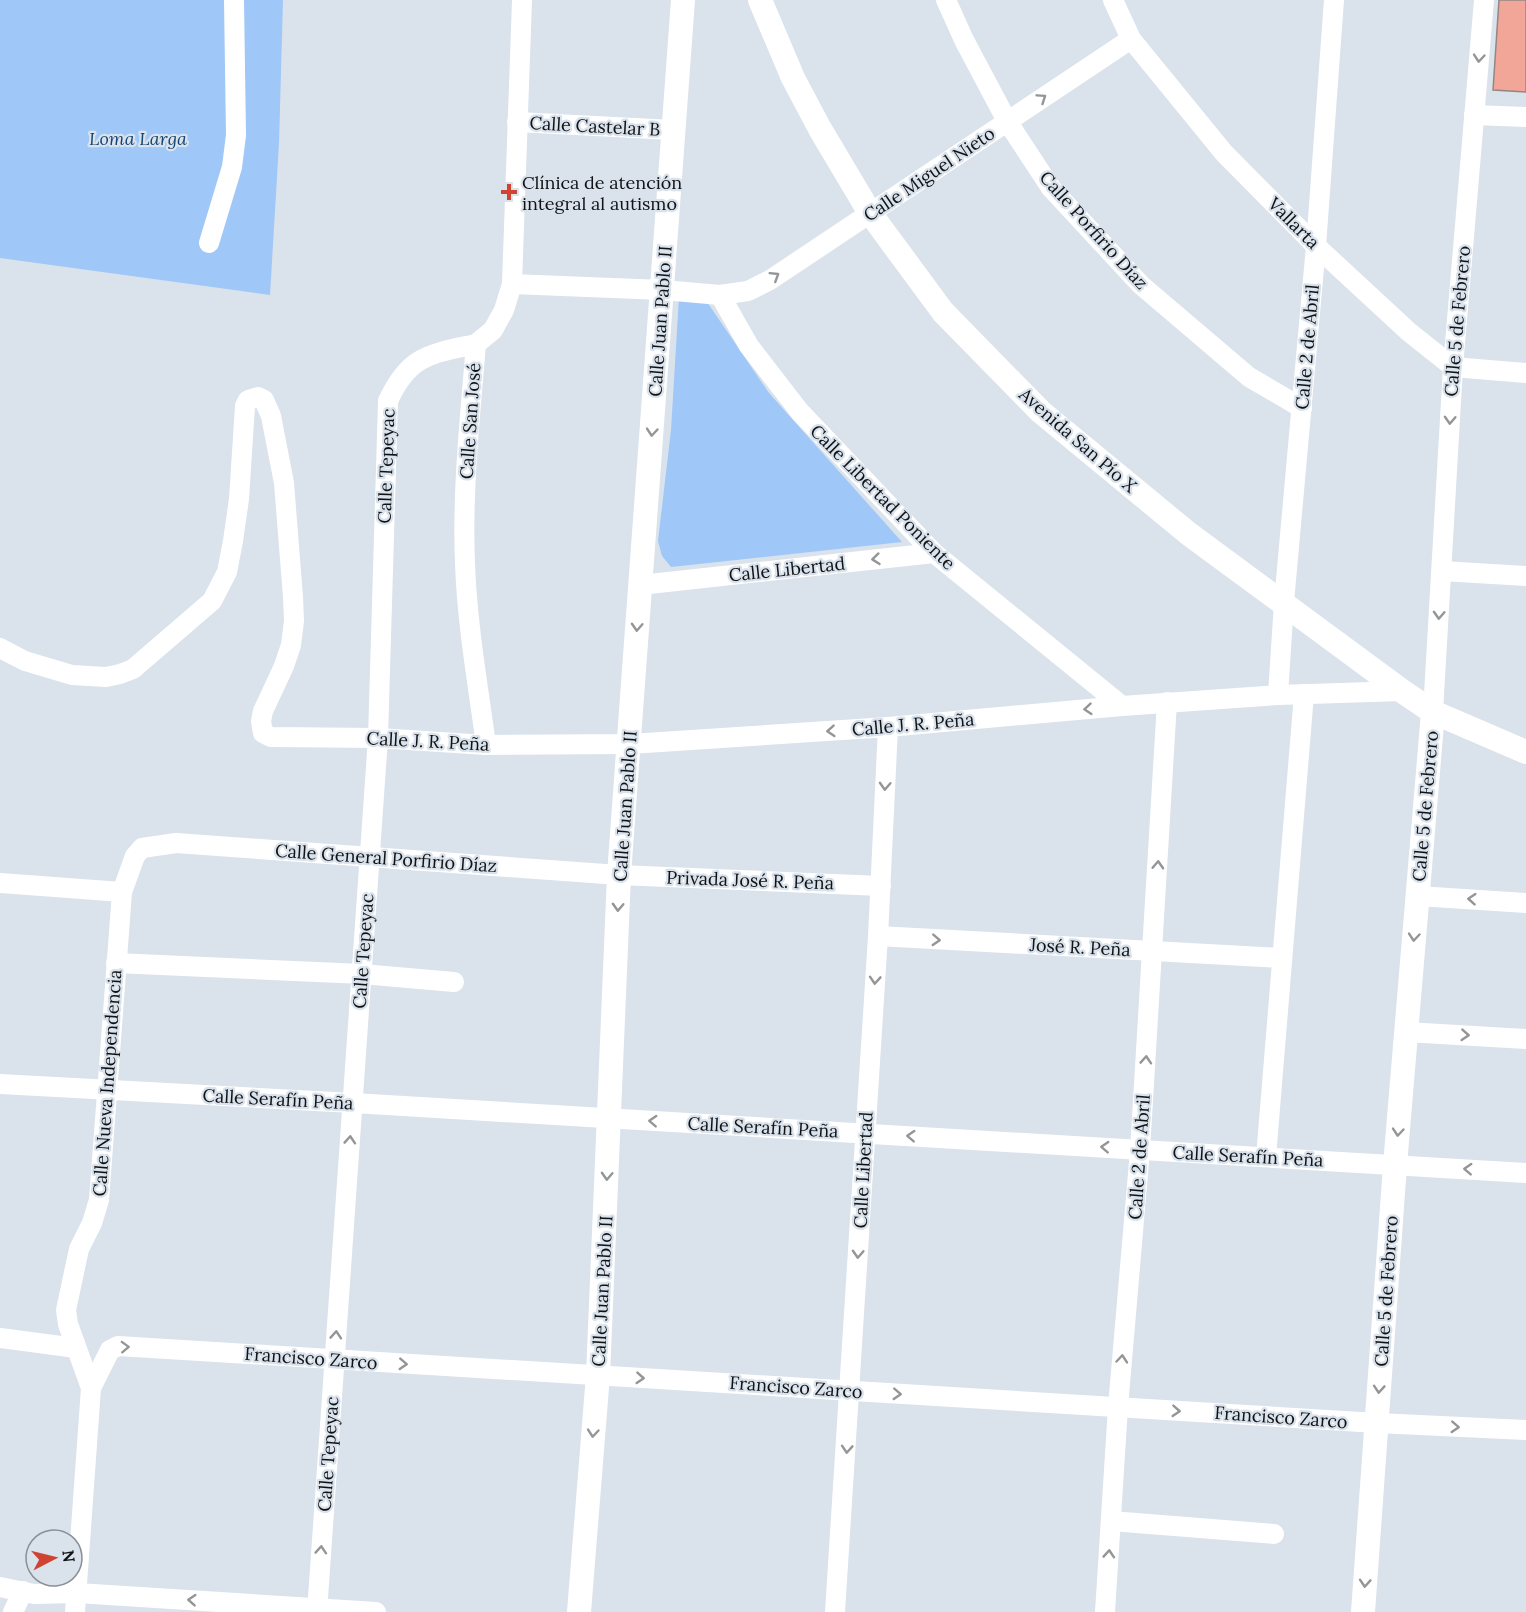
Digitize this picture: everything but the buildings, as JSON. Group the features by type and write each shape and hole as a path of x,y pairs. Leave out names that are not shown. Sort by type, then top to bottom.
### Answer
{"street":[{"path":"209,243 232,167 236,135 234,0"},
{"name":"Calle San José","path":"486,745 473,654 465,563 466,466 476,344 494,330 504,310 512,284 522,0"},
{"name":"Calle Juan Pablo II","path":"579,1612 598,1375 619,875 683,0"},
{"name":"Avenida San Pío X","path":"760,0 794,78 820,129 870,213 943,312 1041,412 1189,534 1402,691 1433,712 1526,752"},
{"name":"Calle Porfirio Díaz","path":"946,0 964,40 1007,121 1051,188 1141,285 1249,377 1302,408"},
{"name":"Vallarta","path":"1113,0 1131,39 1224,153 1316,246 1409,332 1453,367"},
{"name":"Calle 2 de Abril","path":"1278,694 1316,246 1334,0"},
{"name":"Calle 5 de Febrero","path":"1363,1612 1395,1165 1433,712 1453,367 1484,0"},
{"name":"Calle Miguel Nieto","path":"720,295 748,291 770,280 1131,39"},
{"path":"1474,115 1526,117"},
{"name":"Calle Castelar B","path":"517,122 673,130"},
{"path":"512,284 663,290 720,295"},
{"name":"Calle Libertad Poniente","path":"720,295 749,346 800,412 934,553 1122,706"},
{"name":"Calle Tepeyac","path":"317,1610 378,738 388,401 397,381 410,366 430,354 476,344"},
{"path":"1453,367 1526,373"},
{"name":"Calle J. R. Peña","path":"0,648 25,662 72,675 106,677 133,669 212,601 227,572 239,499 245,406 248,400 258,397 264,400 271,416 284,483 294,621 291,645 263,711 261,721 263,733 271,737 378,738 486,745 630,744 888,727 1278,694 1402,691"},
{"name":"Calle Libertad","path":"640,585 934,553"},
{"path":"1442,571 1526,576"},
{"path":"1266,1157 1304,694"},
{"name":"Calle 2 de Abril","path":"1105,1612 1118,1407 1154,951 1167,702"},
{"name":"Calle Libertad","path":"835,1612 881,886 888,727"},
{"name":"Calle General Porfirio Díaz","path":"153,845 176,843 619,875"},
{"name":"Calle Nueva Independencia","path":"76,1602 91,1388 68,1324 66,1310 79,1249 92,1223 99,1200 122,892 135,856 142,848 153,845"},
{"name":"Privada José R. Peña","path":"619,875 881,886"},
{"path":"0,883 122,892"},
{"path":"1418,896 1526,903"},
{"name":"José R. Peña","path":"878,936 1282,958"},
{"path":"116,963 362,974 454,982"},
{"path":"1406,1032 1526,1039"},
{"name":"Calle Serafín Peña","path":"0,1084 1526,1173"},
{"path":"0,1338 76,1348"},
{"name":"Francisco Zarco","path":"91,1388 110,1350 118,1346 1377,1423 1526,1430"},
{"path":"1111,1521 1274,1534"},
{"path":"0,1587 76,1602 376,1612"},
{"path":"13,1612 23,1591"}],"green space":[{"name":"Loma Larga","path":"0,0 283,0 279,143 270,295 0,258"},
{"path":"701,293 769,393 902,542 671,567 662,556 658,541 671,430 679,297"}],"place":[{"name":"Clínica de atención integral al autismo","path":"509,192"}]}
